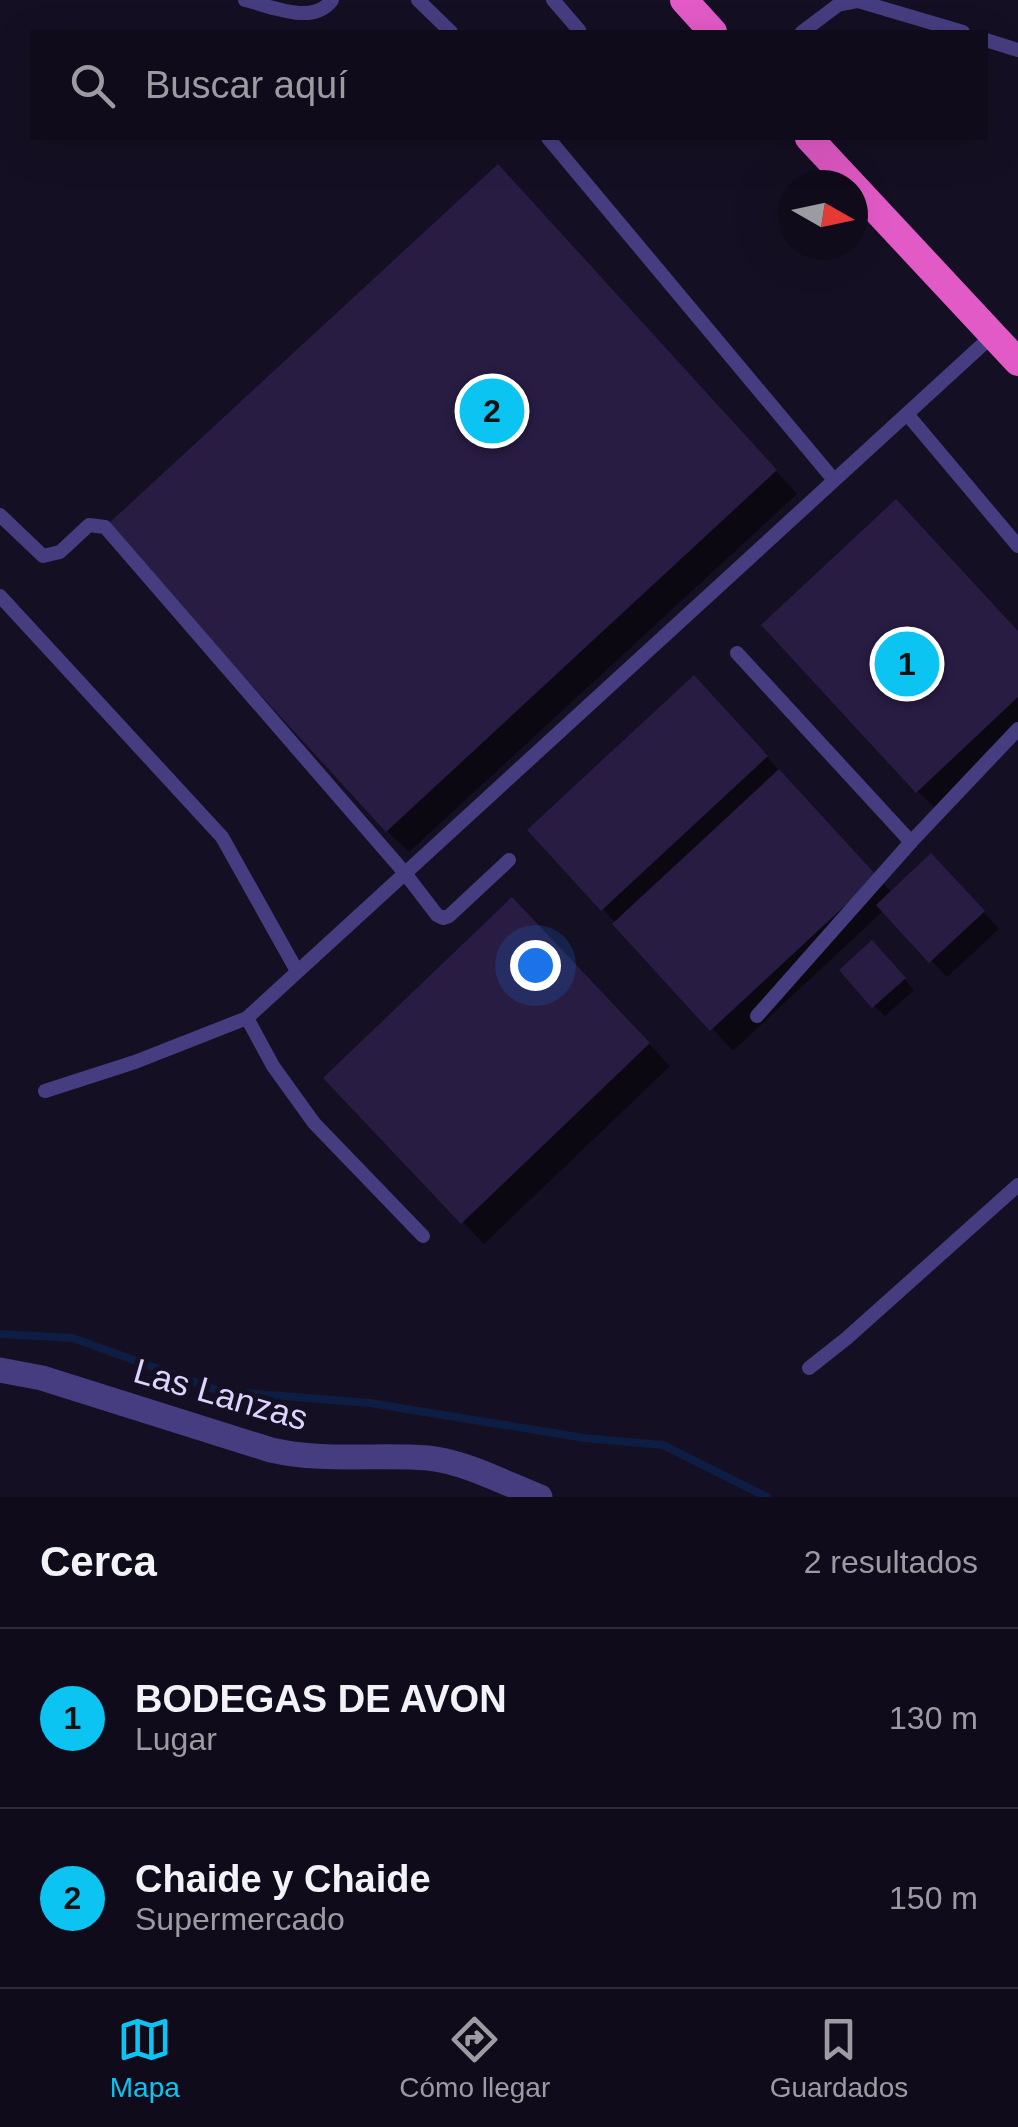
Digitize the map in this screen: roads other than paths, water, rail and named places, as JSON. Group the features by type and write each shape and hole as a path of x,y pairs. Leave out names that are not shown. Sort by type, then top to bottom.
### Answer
{"highway":[{"path":"684,0 710,30"},
{"path":"811,140 1018,362"}],"street":[{"name":"Las Lanzas","path":"0,1370 303,1458 428,1458 450,1462 540,1497"}],"lane":[{"path":"245,0 310,13 326,8 332,0"},
{"path":"418,0 448,30"},
{"path":"553,0 579,30"},
{"path":"805,30 838,5 858,2 956,30"},
{"path":"988,41 1018,50"},
{"path":"550,140 834,480"},
{"path":"45,1092 247,1018 994,335"},
{"path":"907,414 1018,546"},
{"path":"0,516 44,556 60,552 89,526 105,527 404,872 436,915 443,918 509,860"},
{"path":"0,596 222,837 298,971"},
{"path":"737,653 910,842"},
{"path":"757,1016 910,842 1018,728"},
{"path":"247,1018 273,1066 314,1123 423,1236"},
{"path":"809,1368 1018,1185"}],"waterway":[{"path":"0,1334 73,1338 219,1391 370,1403 584,1438 663,1445 767,1497"}],"place":[{"name":"Chaide y Chaide","path":"492,411"},
{"name":"BODEGAS DE AVON","path":"907,664"}]}
